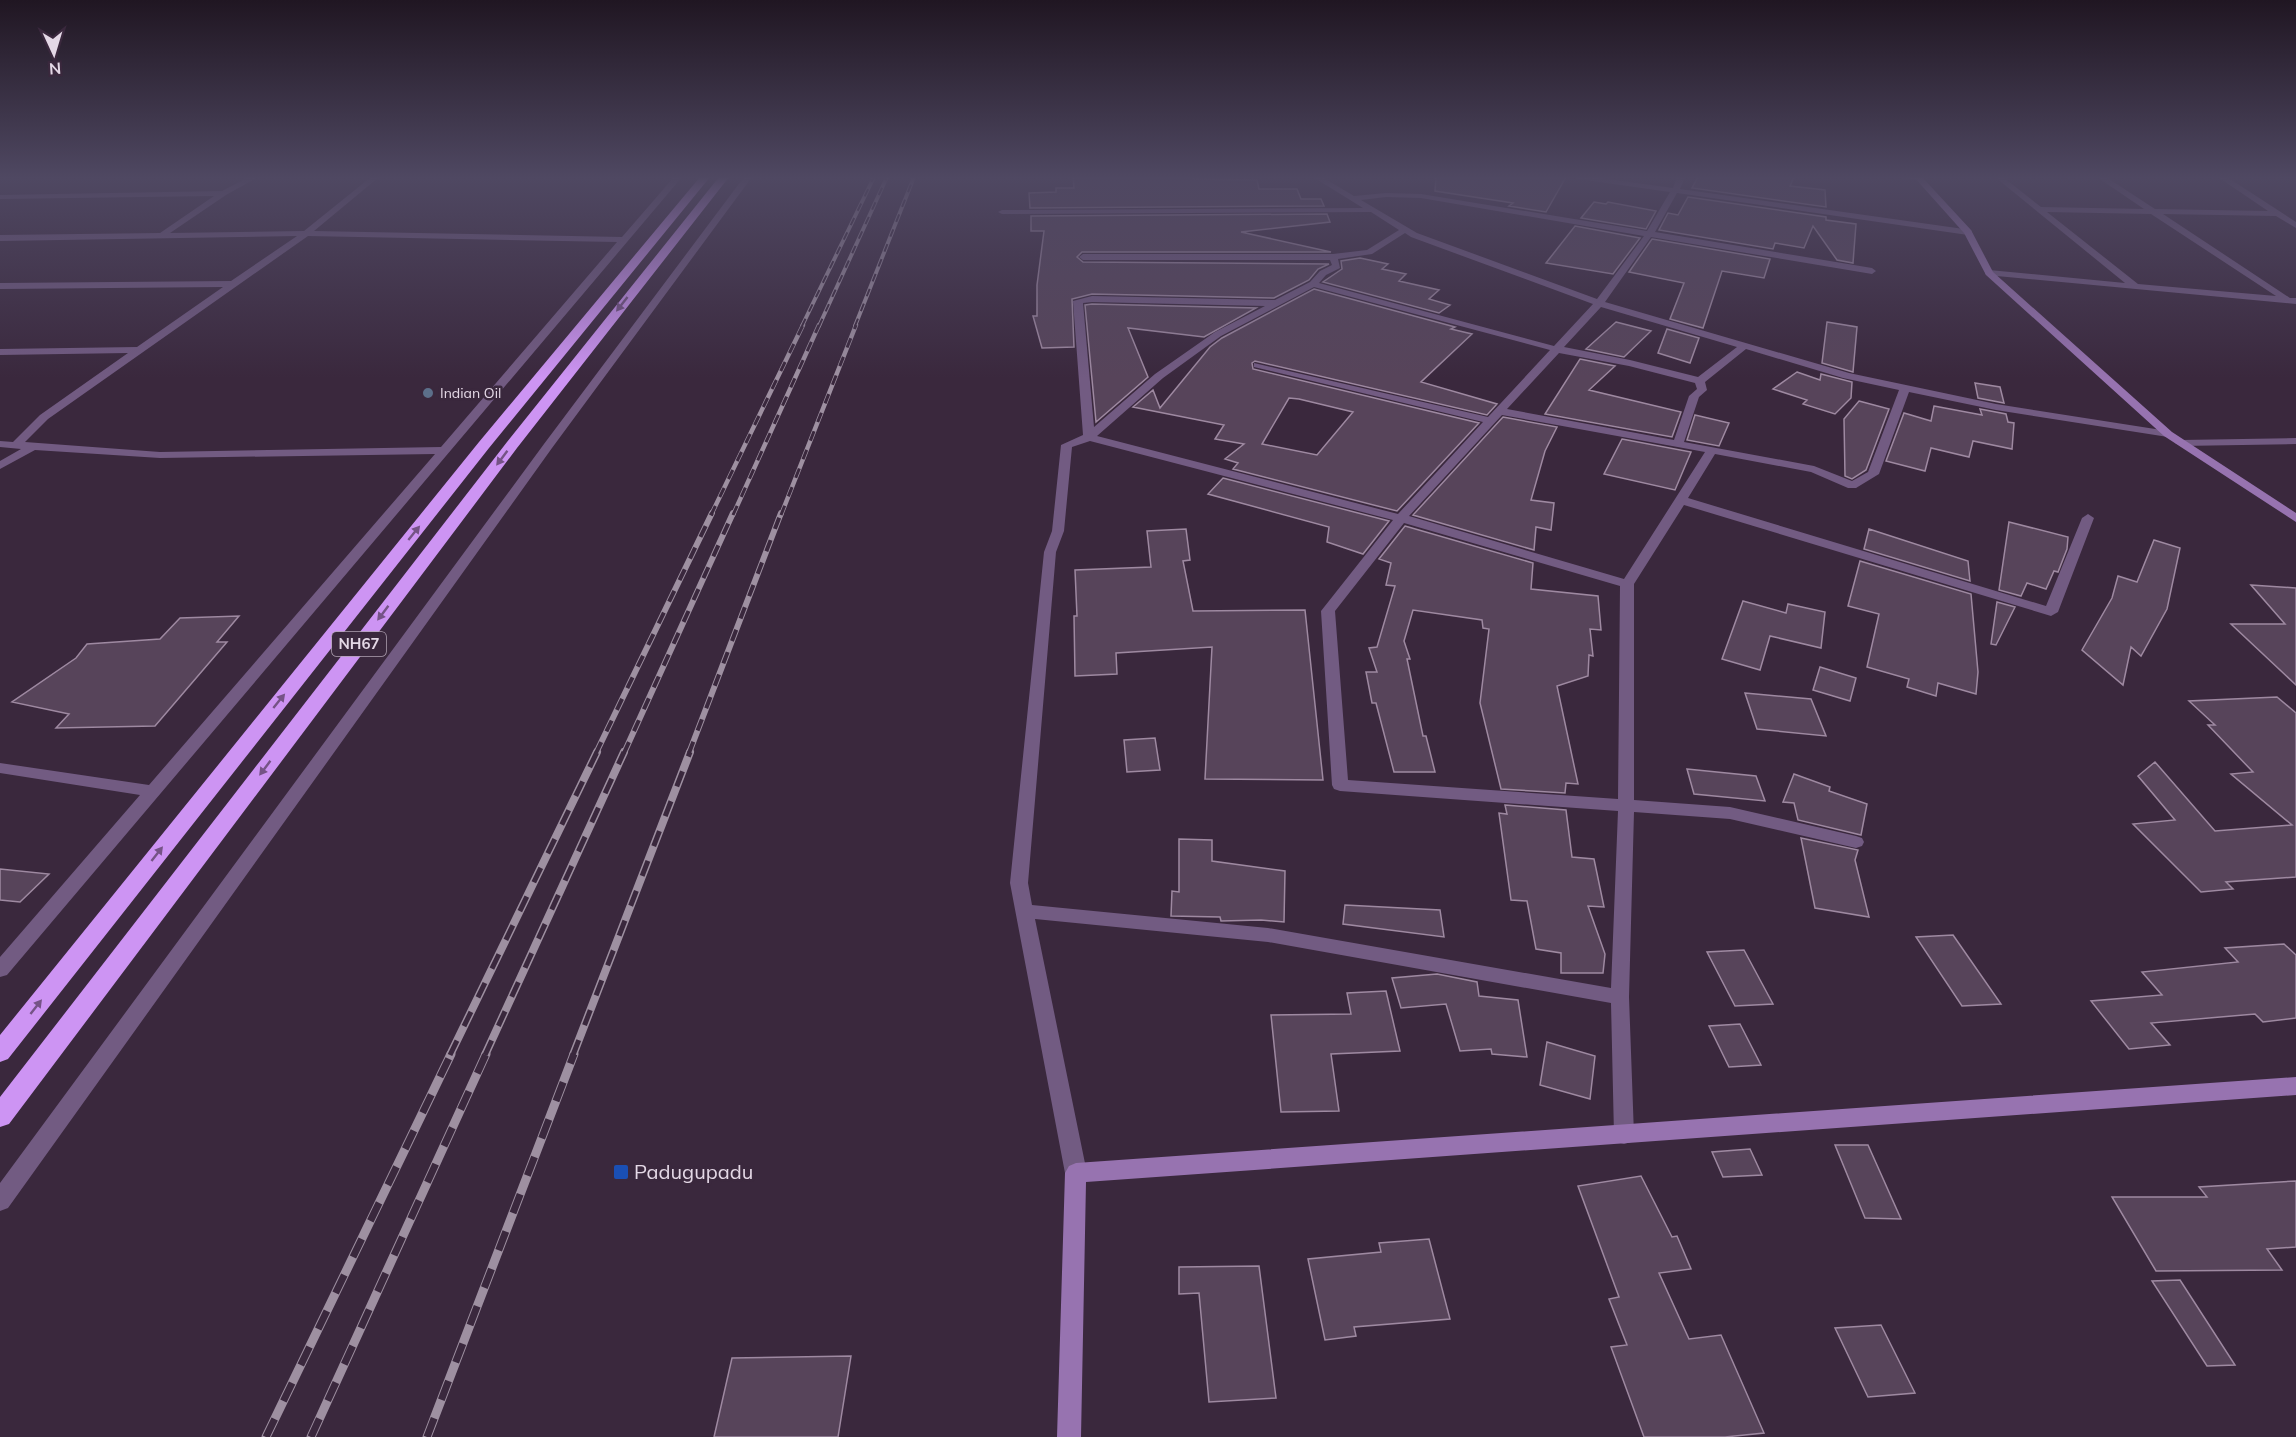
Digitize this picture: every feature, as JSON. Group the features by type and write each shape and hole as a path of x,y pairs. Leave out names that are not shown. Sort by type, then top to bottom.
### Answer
{"highway":[{"name":"NH67","path":"0,1052 484,445 650,244"},
{"name":"NH67","path":"0,1116 498,464 671,244"}],"main road":[{"path":"1974,244 1989,273 2168,434 2296,518"},
{"path":"1069,1437 1076,1173 2296,1086"}],"street":[{"path":"16,445 44,417 290,244"},
{"path":"0,970 619,244"},
{"path":"0,1201 555,436 698,244"},
{"path":"1083,257 1333,257 1369,252 1382,244"},
{"path":"1442,244 1599,303 1847,376 1996,407 2168,434"},
{"path":"1642,244 1599,303 1401,518 1328,611 1340,785 1730,813 1856,842"},
{"path":"1715,244 1872,271"},
{"path":"2083,244 2135,286"},
{"path":"2203,244 2292,301"},
{"path":"1076,1173 1019,883 1050,552 1058,531 1067,445 1089,438 1159,376 1218,334 1313,284 1323,273 1337,266 1333,257"},
{"path":"1989,273 2292,301"},
{"path":"0,286 233,284"},
{"path":"1313,284 1556,349 1630,363 1700,381"},
{"path":"1089,438 1078,301 1092,299 1275,303"},
{"path":"1700,381 1744,346"},
{"path":"0,352 140,350"},
{"path":"1258,365 1495,416 1678,443 1814,469 1852,485 1873,474 1905,388"},
{"path":"1678,443 1694,396 1702,390 1700,381"},
{"path":"1089,438 1401,518 1627,584"},
{"path":"2181,443 2296,441"},
{"path":"0,444 214,455 442,450"},
{"path":"0,466 33,447"},
{"path":"1624,1135 1620,997 1626,807 1627,584 1713,449"},
{"path":"1681,500 2051,612 2088,518"},
{"path":"0,768 152,791"},
{"path":"1025,911 1268,935 1620,997"}],"building":[{"path":"1042,244 1295,244 1331,252 1082,252 1077,257 1083,262 1329,264 1318,269 1309,280 1274,298 1092,294 1072,299 1074,347 1042,348 1033,316 1037,316 1037,285"},
{"path":"1561,244 1635,244 1613,274 1546,263"},
{"path":"1648,244 1682,244 1770,259 1764,278 1722,271 1703,328 1670,319 1684,283 1629,272"},
{"path":"1743,244 1775,244 1773,249"},
{"path":"1781,244 1806,244 1804,248"},
{"path":"1826,244 1854,244 1853,263 1837,260"},
{"path":"1360,258 1388,264 1382,269 1406,274 1399,281 1439,290 1429,299 1450,305 1439,313 1323,282 1342,269 1341,261"},
{"path":"1314,289 1455,327 1451,329 1472,334 1421,382 1497,404 1487,415 1255,361 1252,363 1253,369 1479,423 1397,511 1233,469 1238,463 1225,459 1244,444 1215,439 1224,425 1133,407 1153,390 1160,408 1210,347 1222,338","holes":["1289,398 1353,412 1317,455 1262,444"]},
{"path":"1085,305 1256,308 1204,337 1128,328 1148,377 1096,422"},
{"path":"1616,322 1651,331 1624,357 1586,349"},
{"path":"1827,322 1857,327 1853,372 1822,363"},
{"path":"1667,329 1699,338 1690,363 1658,353"},
{"path":"1580,359 1615,366 1589,390 1681,412 1672,437 1545,414"},
{"path":"1797,372 1820,380 1821,374 1852,382 1851,398 1835,414 1803,404 1807,400 1773,389"},
{"path":"1975,383 2000,387 2004,403 1978,398"},
{"path":"1859,401 1889,409 1866,470 1852,479 1845,476 1844,419"},
{"path":"1934,406 1982,415 1980,409 2006,414 2008,422 2014,423 2012,449 1973,441 1969,457 1931,448 1925,471 1886,461 1904,413 1931,421"},
{"path":"1695,415 1729,423 1719,446 1687,440"},
{"path":"1503,417 1557,427 1545,451 1531,500 1554,503 1551,530 1536,527 1534,550 1413,515"},
{"path":"1622,439 1691,452 1675,490 1604,474"},
{"path":"1223,478 1389,521 1363,554 1327,542 1329,527 1208,494"},
{"path":"2009,522 2068,537 2067,549 2058,572 2054,571 2046,589 2027,583 2021,596 1999,590"},
{"path":"1405,526 1533,563 1531,589 1598,596 1601,630 1590,629 1593,656 1589,655 1588,676 1557,686 1578,784 1566,783 1565,793 1501,789 1480,703 1489,629 1483,628 1482,620 1413,610 1404,641 1410,659 1407,659 1423,736 1426,736 1435,772 1394,772 1376,703 1372,703 1366,672 1377,672 1369,648 1377,647 1395,586 1386,585 1391,563 1379,559"},
{"path":"1186,529 1190,560 1183,561 1193,611 1305,610 1323,780 1205,779 1212,647 1116,653 1117,674 1075,676 1074,616 1077,616 1075,570 1151,567 1147,531"},
{"path":"1869,529 1968,561 1970,581 1864,549"},
{"path":"2154,540 2180,548 2167,609 2141,656 2131,647 2123,685 2082,650 2112,598 2118,576 2137,582"},
{"path":"1860,561 1971,594 1978,672 1976,694 1938,683 1936,696 1907,687 1909,679 1867,667 1879,614 1848,606"},
{"path":"2251,585 2296,588 2296,685 2231,624 2285,624"},
{"path":"1743,601 1786,613 1788,604 1825,612 1821,648 1770,636 1760,670 1722,659"},
{"path":"1997,602 2015,607 1996,645 1991,644"},
{"path":"239,616 217,642 227,642 155,726 56,728 69,714 12,702 76,658 87,644 160,639 180,618"},
{"path":"1820,667 1856,678 1850,701 1813,690"},
{"path":"1745,693 1811,699 1826,736 1757,729"},
{"path":"2277,697 2296,713 2296,877 2226,882 2233,889 2201,892 2133,824 2175,820 2138,776 2155,762 2215,831 2292,825 2231,774 2253,772 2208,725 2215,725 2189,701"},
{"path":"1155,738 1160,770 1127,772 1124,740"},
{"path":"1687,769 1756,776 1765,801 1694,794"},
{"path":"1794,774 1830,787 1829,791 1867,804 1861,835 1798,820 1794,803 1783,802"},
{"path":"1505,805 1566,810 1572,857 1594,859 1604,907 1588,906 1605,954 1603,973 1561,973 1561,953 1536,949 1527,901 1511,900 1499,813 1507,814"},
{"path":"1801,838 1858,850 1855,860 1869,917 1815,908"},
{"path":"1179,839 1212,840 1212,861 1285,871 1284,922 1221,921 1220,917 1171,916 1172,891 1179,892"},
{"path":"0,869 49,874 20,902 0,900"},
{"path":"1345,905 1440,910 1444,937 1343,924"},
{"path":"1953,935 2001,1004 1962,1006 1916,937"},
{"path":"2284,944 2296,955 2296,1018 2263,1022 2255,1014 2151,1023 2170,1045 2129,1049 2091,1001 2162,995 2142,972 2238,962 2225,948"},
{"path":"1744,950 1773,1004 1735,1006 1707,952"},
{"path":"1437,974 1477,982 1479,996 1518,1000 1527,1057 1492,1054 1491,1049 1460,1051 1446,1004 1401,1008 1392,978"},
{"path":"1386,991 1400,1051 1331,1054 1339,1111 1281,1112 1271,1015 1351,1014 1347,993"},
{"path":"1740,1024 1761,1065 1729,1067 1709,1026"},
{"path":"1547,1042 1595,1056 1590,1099 1540,1085"},
{"path":"1835,1145 1868,1145 1901,1219 1865,1218"},
{"path":"1750,1149 1762,1175 1723,1177 1712,1152"},
{"path":"1641,1176 1672,1237 1677,1236 1691,1269 1659,1273 1689,1339 1721,1335 1764,1433 1725,1437 1644,1437 1611,1347 1627,1345 1609,1299 1619,1297 1578,1186"},
{"path":"2296,1181 2296,1247 2267,1249 2282,1270 2156,1271 2112,1197 2207,1197 2199,1187"},
{"path":"1429,1239 1450,1319 1354,1327 1356,1336 1325,1340 1308,1259 1381,1252 1379,1243"},
{"path":"1259,1266 1276,1398 1209,1402 1199,1293 1179,1294 1179,1267"},
{"path":"2180,1280 2235,1365 2207,1366 2152,1281"},
{"path":"1881,1325 1915,1393 1868,1397 1835,1328"},
{"path":"851,1356 838,1437 714,1437 732,1358"}],"railway":[{"path":"802,326 842,244"},
{"path":"819,326 856,244"},
{"path":"855,326 887,244"},
{"path":"711,515 803,325"},
{"path":"733,515 819,325"},
{"path":"781,515 856,325"},
{"path":"596,753 712,513"},
{"path":"624,753 733,513"},
{"path":"689,753 781,513"},
{"path":"450,1055 597,752"},
{"path":"485,1055 624,752"},
{"path":"573,1055 690,752"},
{"path":"266,1437 451,1054"},
{"path":"311,1437 486,1054"},
{"path":"427,1437 574,1054"}],"place":[{"name":"Indian Oil","path":"428,393"},
{"name":"Padugupadu","path":"621,1172"}]}
